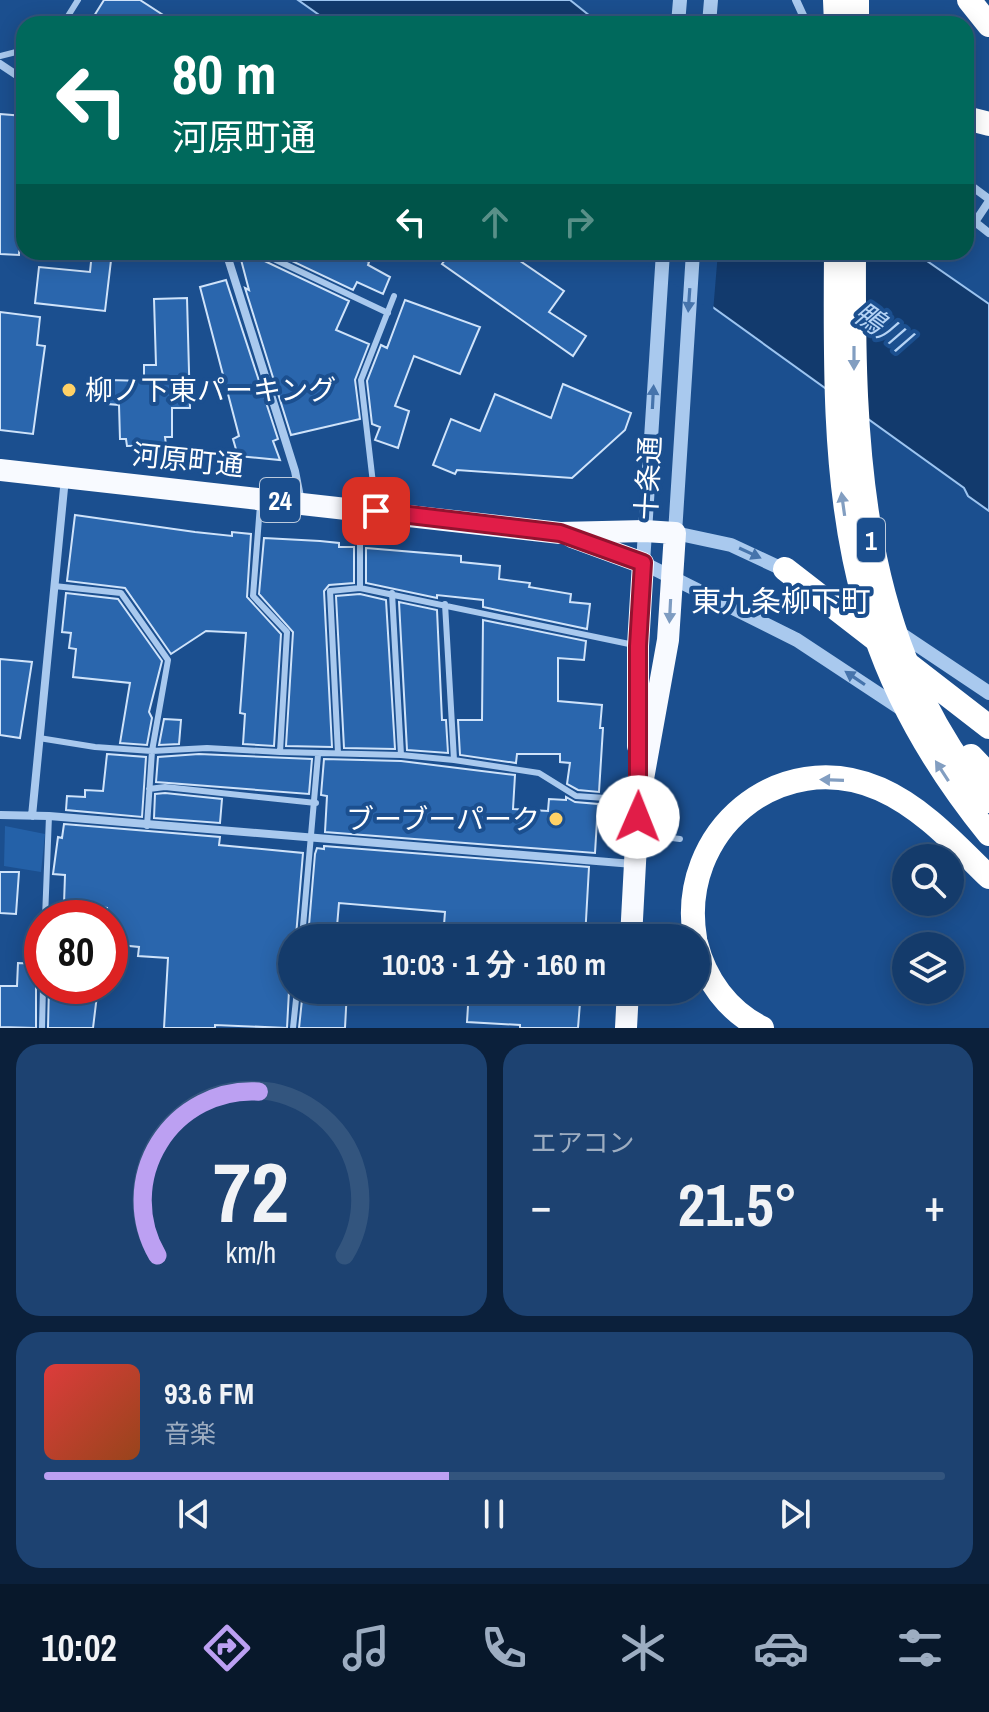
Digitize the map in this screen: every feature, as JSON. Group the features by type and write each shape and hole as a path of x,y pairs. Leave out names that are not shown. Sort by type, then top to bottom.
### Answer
{"highway":[{"path":"969,0 989,25"},
{"name":"1","path":"836,260 837,438 848,537 860,590 877,644 899,696 934,758 989,834"},
{"name":"1","path":"854,260 858,444 863,498 885,601 899,645 932,719 989,801"},
{"name":"河原町通","path":"0,470 560,533 645,531"},
{"name":"24","path":"645,531 675,533"},
{"name":"河原町通","path":"560,533 643,563"},
{"name":"十条通","path":"639,801 668,640 675,533"},
{"name":"十条通","path":"632,924 639,801 638,646 643,563"},
{"path":"785,569 989,727"},
{"path":"693,924 695,885 712,841 730,817 754,798 799,781 848,780 881,789 924,817 989,877"},
{"path":"710,976 725,1000 762,1028"},
{"path":"626,1028 627,1004"}],"street":[{"path":"989,200 975,222 989,233"},
{"path":"229,260 295,471 301,502"},
{"name":"十条通","path":"643,563 662,260"},
{"name":"十条通","path":"675,533 692,260"},
{"path":"32,816 65,477"},
{"path":"675,533 731,545 785,569 914,640 989,693"},
{"path":"643,563 797,640 983,767"},
{"path":"0,815 49,816 147,827 635,864"}],"lane":[{"path":"276,260 388,313"},
{"path":"360,588 368,510 361,380 394,296"},
{"path":"261,498 253,596 287,632 280,752"},
{"path":"54,586 121,593 168,660 152,751 147,827"},
{"path":"338,753 330,591 360,588 392,593 638,646"},
{"path":"392,593 401,755"},
{"path":"445,604 454,760"},
{"path":"39,738 95,747 152,751 207,748 318,755 401,755 454,760 539,773 576,796 639,801"},
{"path":"303,924 318,755"},
{"path":"149,789 165,787 316,803"},
{"path":"46,900 49,816"},
{"path":"637,834 680,839"},
{"path":"42,1028 43,1004"},
{"path":"293,1028 296,1004"}],"shaded area":[{"path":"5,826 45,834 41,872 4,866"}],"water":[{"path":"298,0 570,0 590,16 321,16"},
{"name":"鴨川","path":"647,260 926,260 989,304 989,511 968,496 964,488"}],"pier":[{"path":"640,260 717,260 713,312"}],"building":[{"path":"104,0 140,0 165,16 94,16"},
{"path":"0,114 16,115 16,255 0,254"},
{"path":"91,260 111,260 105,311 35,303 39,267 90,272"},
{"path":"241,260 262,260 349,301 336,330 369,344 355,380 360,419 291,435 245,288 249,290"},
{"path":"290,260 365,260 390,277 383,294 357,282 353,290"},
{"path":"445,260 519,260 564,291 549,312 586,336 573,356 442,264"},
{"path":"226,280 278,439 273,441 280,460 238,456 233,439 239,436 200,287"},
{"path":"187,298 190,408 172,408 172,437 165,437 166,445 127,446 126,439 120,439 119,405 108,404 110,380 144,381 144,365 156,365 154,299"},
{"path":"405,300 480,327 460,374 414,356 395,406 409,411 398,448 375,440 380,427 372,424 367,381 381,345 387,348"},
{"path":"0,312 40,317 37,345 45,346 33,434 0,430"},
{"path":"563,384 631,413 625,430 572,478 457,470 455,474 433,465 451,419 480,431 495,394 551,418"},
{"path":"75,515 232,536 232,532 251,534 247,597 281,634 274,746 243,744 245,714 240,713 246,633 206,631 171,654 125,588 67,581"},
{"path":"264,538 320,541 339,543 339,547 354,547 354,583 329,585 324,591 332,747 286,746 293,632 259,594"},
{"path":"366,548 461,556 461,562 500,566 499,579 530,583 529,587 571,594 570,602 590,604 587,629 483,607 483,600 437,595 437,598 366,583"},
{"path":"66,593 118,599 162,661 149,712 152,718 147,745 120,743 130,683 73,677 76,649 69,648 71,633 62,632"},
{"path":"360,594 386,600 395,749 344,748 336,596"},
{"path":"399,602 437,610 442,720 446,720 448,753 407,750"},
{"path":"483,620 586,641 584,660 558,658 558,701 602,705 599,792 578,790 567,784 570,763 560,762 560,754 517,754 516,763 460,755 458,720 482,720"},
{"path":"0,659 32,662 20,738 0,735"},
{"path":"164,719 181,720 179,744 159,745"},
{"path":"107,754 146,757 142,817 66,810 67,796 85,797 85,790 103,791"},
{"path":"199,754 312,759 309,794 156,782 158,757"},
{"path":"324,759 401,761 515,775 513,809 548,811 549,799 566,800 566,797 575,802 598,804 595,853 325,832 327,796 321,795"},
{"path":"155,794 222,799 220,823 154,818"},
{"path":"64,824 220,837 219,845 303,853 297,924 278,924 278,1004 288,1004 287,1028 215,1025 215,1028 164,1028 168,958 138,956 139,947 128,946 128,900 64,900 65,875 53,874 58,837 62,838"},
{"path":"324,846 589,867 586,924 444,924 445,912 339,903 337,924 309,924 315,854 317,848 324,849"},
{"path":"0,872 19,872 16,914 0,913"},
{"path":"18,963 24,963 24,1004 36,1004 36,1028 0,1027 0,986 17,986"},
{"path":"49,1004 96,1004 93,1028 48,1028"},
{"path":"302,1004 346,1004 345,1028 299,1028"},
{"path":"468,1004 580,1004 578,1028 520,1028 520,1025 467,1022"}],"place":[{"name":"柳ノ下東パーキング","path":"69,390"},
{"name":"ブーブーパーク","path":"556,819"}],"district":[{"name":"東九条柳下町","path":"781,601"}],"route":[{"path":"376,511 560,533 643,563 638,646 638,817"}]}
